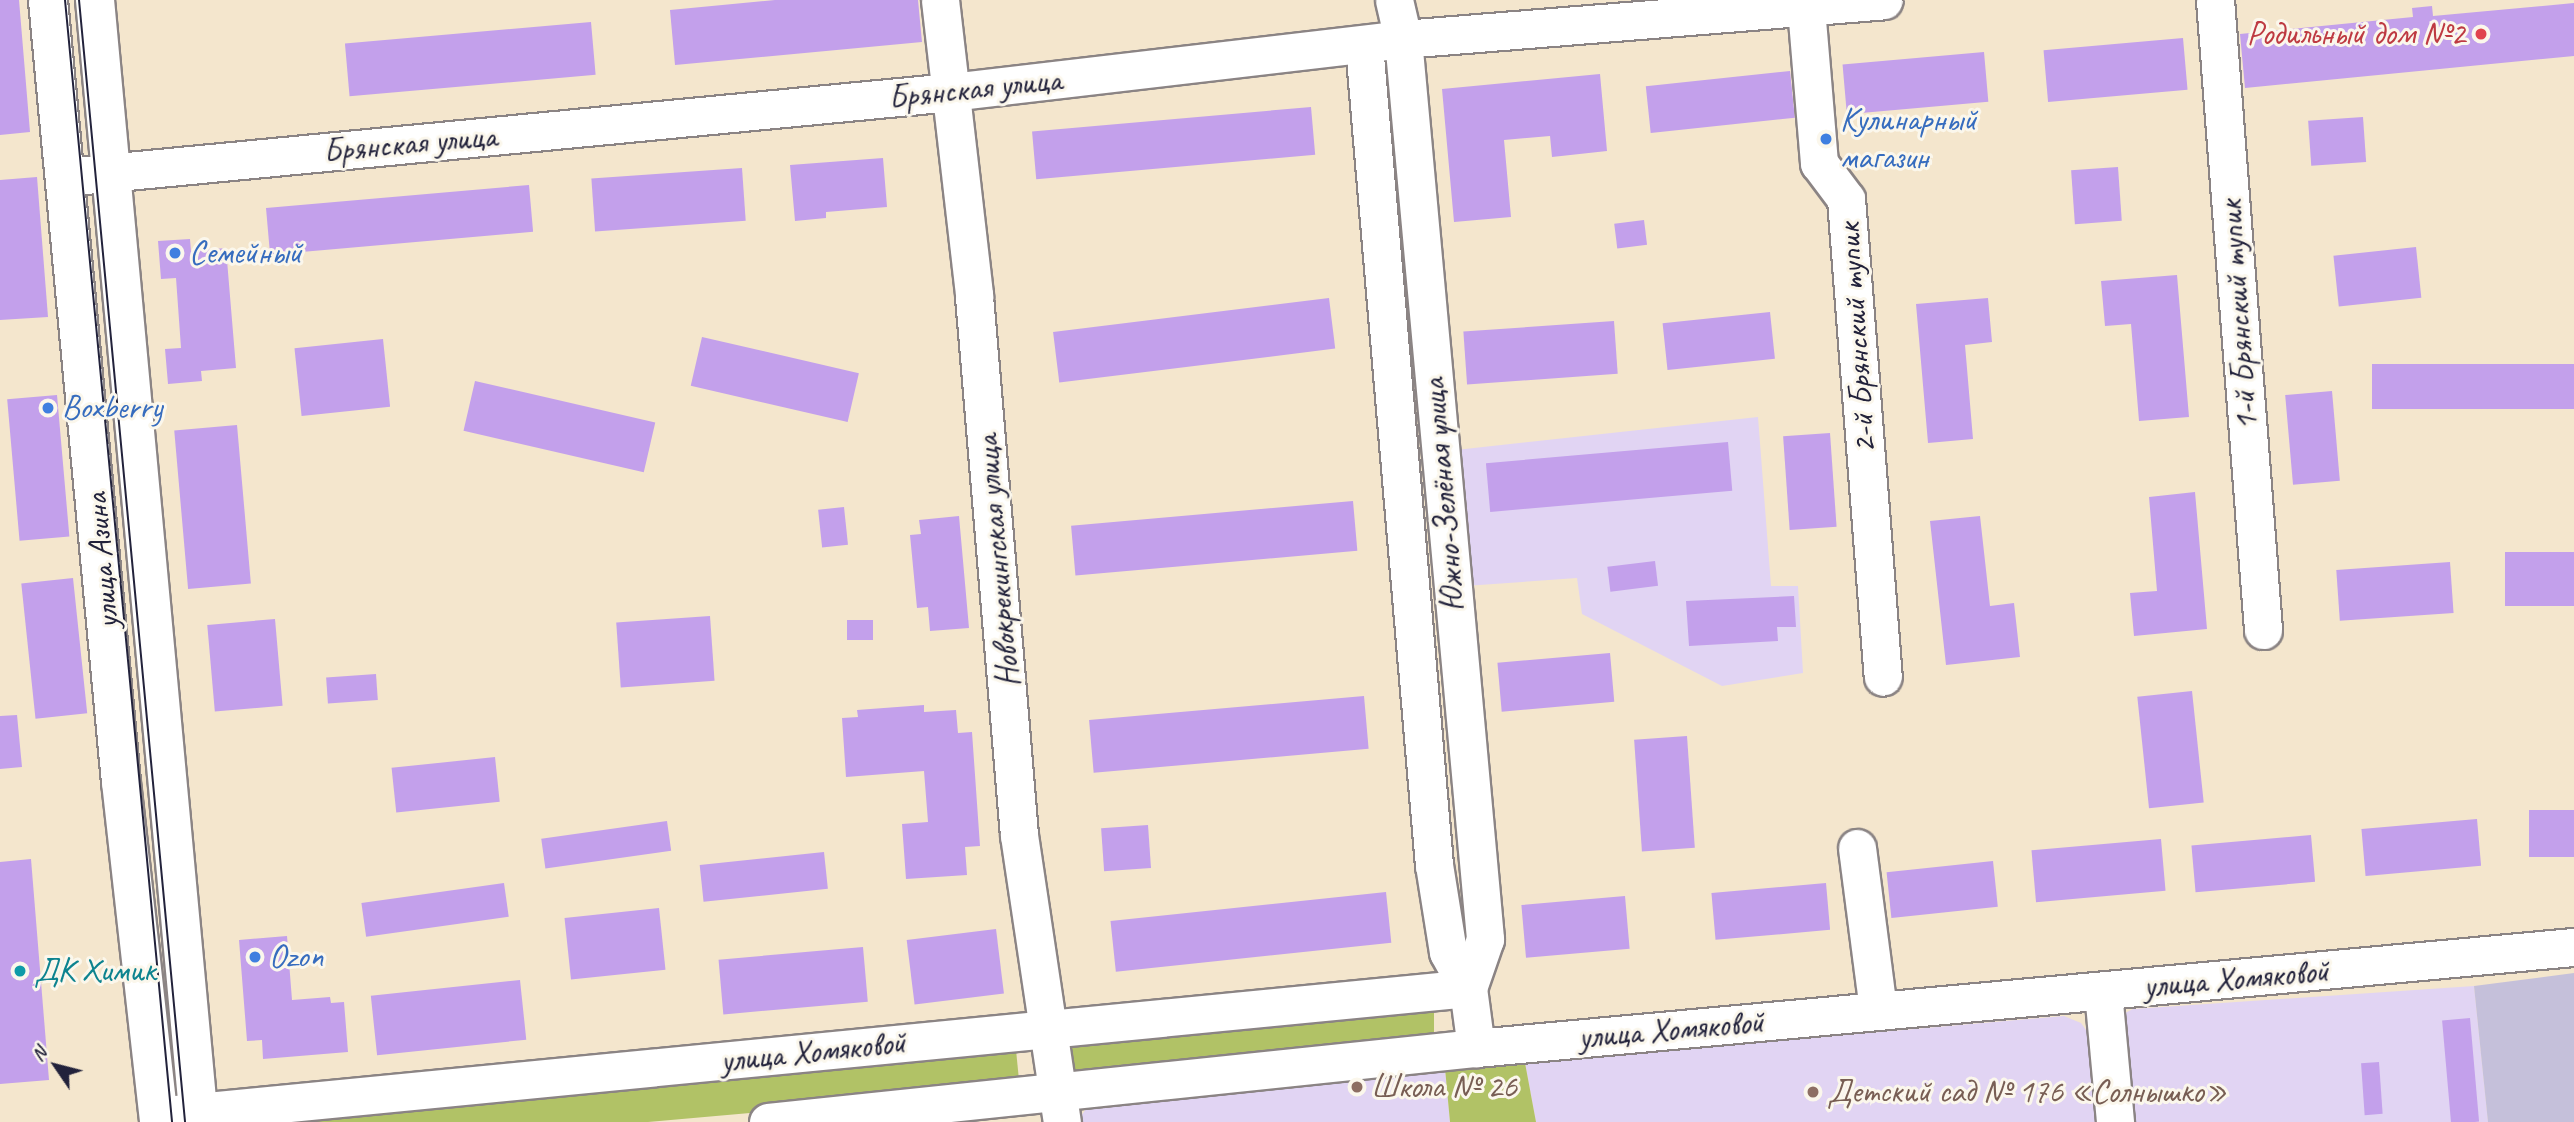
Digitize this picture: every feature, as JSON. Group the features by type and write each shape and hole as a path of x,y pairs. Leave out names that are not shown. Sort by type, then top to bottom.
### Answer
{"main road":[{"name":"улица Азина","path":"48,0 121,782 159,1119"},
{"name":"улица Азина","path":"95,0 113,171 198,1117"}],"street":[{"name":"Новокрекингская улица","path":"940,0 986,418 1019,835 1060,1109"},
{"name":"Южно-Зелёная улица","path":"1394,0 1403,39 1485,939 1468,988 1465,1049"},
{"name":"Брянская улица","path":"65,177 951,92 1403,39 1884,0"},
{"name":"1-й Брянский тупик","path":"2215,0 2263,630"},
{"name":"2-й Брянский тупик","path":"1806,8 1819,163 1846,199 1883,677"},
{"name":"Южно-Зелёная улица","path":"1364,45 1434,865 1448,952 1468,988"},
{"path":"1857,848 1878,1010"},
{"name":"улица Хомяковой","path":"768,1122 1060,1109 1465,1049 2574,947"},
{"name":"улица Хомяковой","path":"159,1119 1468,988"},
{"path":"2103,992 2115,1122"}],"shaded area":[{"path":"1758,417 1771,586 1798,586 1803,673 1722,686 1582,614 1577,578 1465,586 1456,450"},
{"path":"2574,973 2574,1122 2488,1122 2474,986"},
{"path":"2474,986 2488,1122 2126,1122 2123,1014 2133,1009"},
{"name":"Детский сад № 176 «Солнышко»","path":"2064,1016 2081,1023 2091,1037 2099,1122 1536,1122 1525,1063"},
{"name":"Школа № 26","path":"1445,1068 1450,1122 1077,1122 1088,1106"}],"green space":[{"path":"1428,1005 1434,1013 1434,1034 1429,1040 1070,1074 1064,1045"},
{"path":"1016,1050 1019,1080 1009,1090 648,1122 253,1122"},
{"path":"1525,1063 1536,1122 1450,1122 1445,1068"}],"building":[{"path":"0,0 19,0 30,132 0,135"},
{"path":"775,0 918,0 922,42 675,65 670,10"},
{"path":"2574,3 2574,56 2245,88 2240,34 2413,17 2412,8 2432,6 2433,16"},
{"path":"591,22 596,75 350,96 345,44"},
{"path":"2183,38 2188,90 2048,102 2044,50"},
{"path":"1984,52 1988,102 1847,114 1843,64"},
{"path":"1790,71 1795,118 1651,133 1646,86"},
{"path":"1600,74 1607,151 1552,157 1550,136 1504,140 1511,217 1454,222 1442,89"},
{"path":"1311,107 1315,155 1036,179 1032,131"},
{"path":"2363,117 2366,162 2311,166 2308,121"},
{"path":"883,158 887,207 826,212 826,218 795,221 790,165"},
{"path":"2118,167 2122,221 2075,224 2071,170"},
{"path":"742,168 746,221 595,231 591,179"},
{"path":"37,177 48,317 0,320 0,180"},
{"path":"529,185 533,232 270,255 266,208"},
{"path":"1644,220 1647,245 1617,248 1614,224"},
{"path":"190,239 191,251 226,248 236,368 201,371 202,381 168,384 165,349 181,348 176,278 161,279 158,241"},
{"path":"2416,247 2421,298 2339,306 2333,256"},
{"path":"2177,275 2189,417 2139,421 2131,324 2105,326 2101,281"},
{"path":"1329,298 1335,349 1059,382 1053,332"},
{"path":"1988,298 1992,342 1965,345 1973,439 1928,443 1916,304"},
{"path":"1770,312 1775,359 1668,370 1663,323"},
{"path":"1614,321 1618,374 1467,384 1463,332"},
{"path":"702,337 859,373 848,422 691,386"},
{"path":"383,339 390,407 302,416 294,348"},
{"path":"2372,364 2574,364 2574,409 2372,409"},
{"path":"475,381 655,423 644,472 464,431"},
{"path":"2332,391 2340,481 2293,485 2285,395"},
{"path":"57,395 69,536 20,541 7,399"},
{"path":"237,425 251,583 188,589 174,430"},
{"path":"1830,433 1837,527 1790,530 1783,436"},
{"path":"1728,442 1732,491 1490,512 1486,463"},
{"path":"2195,492 2207,629 2134,636 2130,593 2157,591 2149,497"},
{"path":"1353,501 1357,551 1075,575 1071,526"},
{"path":"844,507 848,545 822,548 818,510"},
{"path":"959,516 969,628 930,631 928,607 917,608 910,535 921,534 919,520"},
{"path":"1980,516 1990,606 2014,603 2020,657 1946,665 1930,521"},
{"path":"2505,552 2574,552 2574,606 2505,606"},
{"path":"1655,561 1658,586 1610,592 1607,567"},
{"path":"2450,562 2454,613 2340,621 2336,570"},
{"path":"73,578 87,713 36,719 21,583"},
{"path":"1794,596 1796,627 1777,627 1778,641 1689,646 1686,601"},
{"path":"710,616 715,681 621,687 616,623"},
{"path":"275,619 283,706 215,712 207,625"},
{"path":"847,620 873,620 873,640 847,640"},
{"path":"1610,653 1614,702 1502,712 1497,663"},
{"path":"376,674 378,700 328,703 326,677"},
{"path":"2192,691 2204,802 2149,808 2137,697"},
{"path":"1364,696 1369,749 1094,773 1089,720"},
{"path":"924,705 924,712 956,710 958,733 972,732 980,846 965,847 967,875 906,879 902,824 928,822 924,771 846,777 842,718 858,717 857,710"},
{"path":"17,715 22,767 0,769 0,716"},
{"path":"1687,736 1695,848 1642,851 1634,740"},
{"path":"495,757 500,802 396,813 392,768"},
{"path":"2529,810 2574,810 2574,857 2529,857"},
{"path":"2477,819 2481,866 2366,876 2361,829"},
{"path":"667,821 671,851 545,868 541,839"},
{"path":"1148,825 1151,868 1104,871 1101,828"},
{"path":"2311,835 2315,882 2196,892 2191,845"},
{"path":"2161,839 2166,891 2036,902 2031,850"},
{"path":"824,852 828,889 704,902 700,865"},
{"name":"ДК Химик","path":"31,859 49,1080 0,1084 0,862"},
{"path":"1993,861 1998,907 1891,918 1887,872"},
{"path":"504,883 509,917 366,937 361,903"},
{"path":"1826,883 1830,930 1716,940 1711,893"},
{"path":"1386,892 1391,943 1116,972 1111,921"},
{"path":"1625,896 1630,949 1526,958 1521,905"},
{"path":"659,908 665,970 571,980 565,918"},
{"path":"996,929 1004,994 915,1004 907,940"},
{"path":"287,936 292,1000 330,997 331,1003 344,1002 348,1052 263,1059 262,1040 247,1041 239,940"},
{"path":"863,947 868,1002 723,1014 719,960"},
{"path":"520,980 526,1040 377,1055 371,996"},
{"path":"2470,1018 2479,1122 2451,1122 2442,1020"},
{"path":"2379,1062 2383,1114 2365,1115 2361,1063"}],"tram line":[{"path":"65,0 172,1122"},
{"path":"79,0 185,1122"}],"place":[{"name":"Родильный дом №2","path":"2481,34"},
{"name":"Кулинарный магазин","path":"1826,139"},
{"name":"Семейный","path":"175,253"},
{"name":"Boxberry","path":"48,408"},
{"name":"Ozon","path":"255,957"},
{"name":"ДК Химик","path":"20,971"},
{"name":"Школа № 26","path":"1357,1087"},
{"name":"Детский сад № 176 «Солнышко»","path":"1813,1092"}]}
